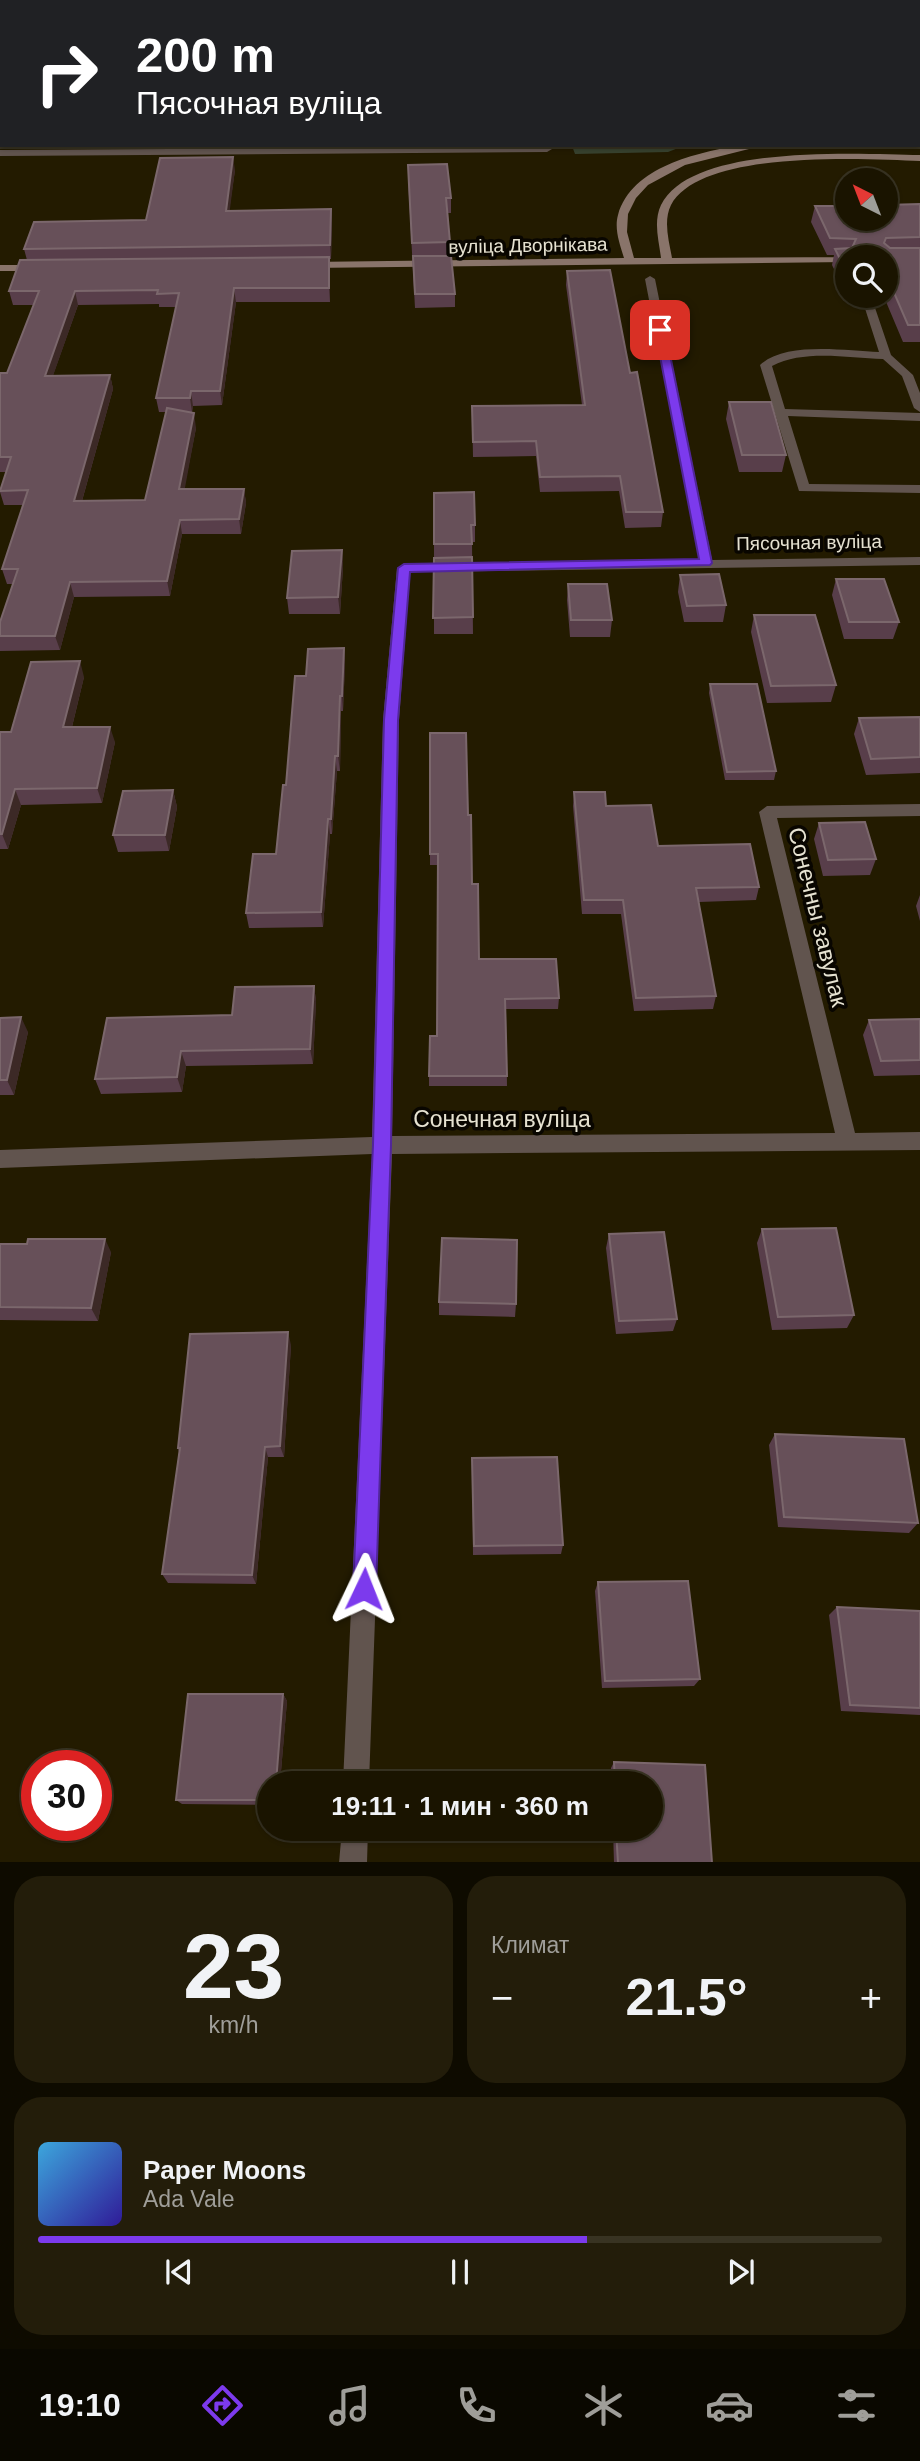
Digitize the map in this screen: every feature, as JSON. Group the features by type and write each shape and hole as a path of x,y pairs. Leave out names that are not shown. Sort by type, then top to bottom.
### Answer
{"main road":[{"path":"629,262 622,230 622,216 631,198 645,183 666,170 717,152 748,147"},
{"path":"667,261 663,216 670,199 683,187 729,167 790,157 920,158"},
{"name":"вуліца Дворнікава","path":"303,265 835,259"},
{"path":"0,268 55,267"}],"street":[{"path":"0,153 547,149"},
{"path":"650,279 706,563"},
{"path":"870,308 886,356 907,375 920,408"},
{"path":"886,356 791,354 775,358 766,365 804,488 920,489"},
{"path":"780,412 920,417"},
{"name":"Пясочная вуліца","path":"382,1145 391,720 404,568 920,561"},
{"name":"Сонечны завулак","path":"847,1142 767,812 920,810"},
{"name":"Сонечная вуліца","path":"0,1160 382,1145 920,1141"},
{"path":"356,1771 382,1145"},
{"path":"353,1862 354,1841"}],"green space":[{"path":"572,147 681,147 668,152 575,154"}],"building":[{"path":"233,157 226,211 331,209 330,245 24,249 34,222 146,220 160,158"},
{"path":"447,164 451,198 446,198 450,242 412,243 408,165"},
{"path":"920,204 920,237 886,238 884,243 886,245 853,245 856,239 830,238 815,206 835,206 835,231 898,231 898,205"},
{"path":"898,248 920,248 920,325 908,325 898,302"},
{"path":"413,256 451,256 455,294 415,294"},
{"path":"329,257 329,288 234,288 220,391 191,391 190,398 156,398 179,293 157,294 158,290 75,291 45,376 110,375 74,501 145,500 167,408 194,413 179,489 244,489 239,519 180,520 167,581 70,582 55,636 0,636 0,622 18,569 2,569 28,490 0,491 11,457 0,457 0,373 7,373 39,291 9,291 20,260"},
{"path":"610,270 630,373 637,372 663,512 626,512 620,476 540,477 536,441 473,442 472,406 585,405 567,271"},
{"path":"729,402 771,402 786,455 742,455"},
{"path":"474,492 475,525 471,525 472,544 434,544 434,493"},
{"path":"342,550 338,597 287,598 292,551"},
{"path":"472,557 473,617 433,618 434,558"},
{"path":"719,574 726,605 687,606 680,575"},
{"path":"836,579 884,579 899,622 849,622"},
{"path":"568,584 607,584 612,620 571,620"},
{"path":"754,615 815,615 836,685 771,686"},
{"path":"344,648 338,756 335,756 331,819 328,819 321,912 246,913 253,854 276,854 283,785 286,785 295,676 306,676 308,649"},
{"path":"80,661 63,727 110,727 97,788 15,789 0,834 0,732 11,732 31,662"},
{"path":"710,684 757,684 776,771 727,772"},
{"path":"920,717 920,757 871,759 859,718"},
{"path":"430,733 466,733 472,884 478,884 479,959 556,959 559,998 505,999 507,1076 429,1076 430,1036 437,1036 438,854 430,854"},
{"path":"173,790 165,835 113,835 123,791"},
{"path":"574,792 605,792 606,806 651,805 658,846 750,844 759,887 696,888 716,996 636,998 623,900 584,900"},
{"path":"865,822 876,859 828,860 819,823"},
{"path":"314,986 310,1049 181,1051 177,1077 95,1079 107,1018 232,1015 235,987"},
{"path":"21,1017 7,1080 0,1080 0,1018"},
{"path":"920,1019 920,1060 881,1061 869,1020"},
{"path":"836,1228 854,1315 778,1317 762,1229"},
{"path":"664,1232 677,1319 619,1321 609,1234"},
{"path":"442,1238 517,1240 516,1304 439,1302"},
{"path":"28,1239 105,1239 91,1308 0,1307 0,1244 27,1244"},
{"path":"288,1332 280,1446 265,1447 252,1575 162,1574 180,1448 190,1334"},
{"path":"775,1434 904,1439 918,1523 784,1517"},
{"path":"557,1457 563,1545 474,1546 472,1458"},
{"path":"688,1581 700,1679 605,1681 598,1582"},
{"path":"837,1607 920,1611 920,1708 850,1705"},
{"path":"188,1694 283,1694 277,1771 257,1771 257,1800 176,1800"},
{"path":"614,1762 705,1765 712,1862 618,1862 617,1841 663,1841 663,1771 614,1771"}],"route":[{"path":"364,1589 382,1145 391,720 404,568 706,563 660,330"}]}
